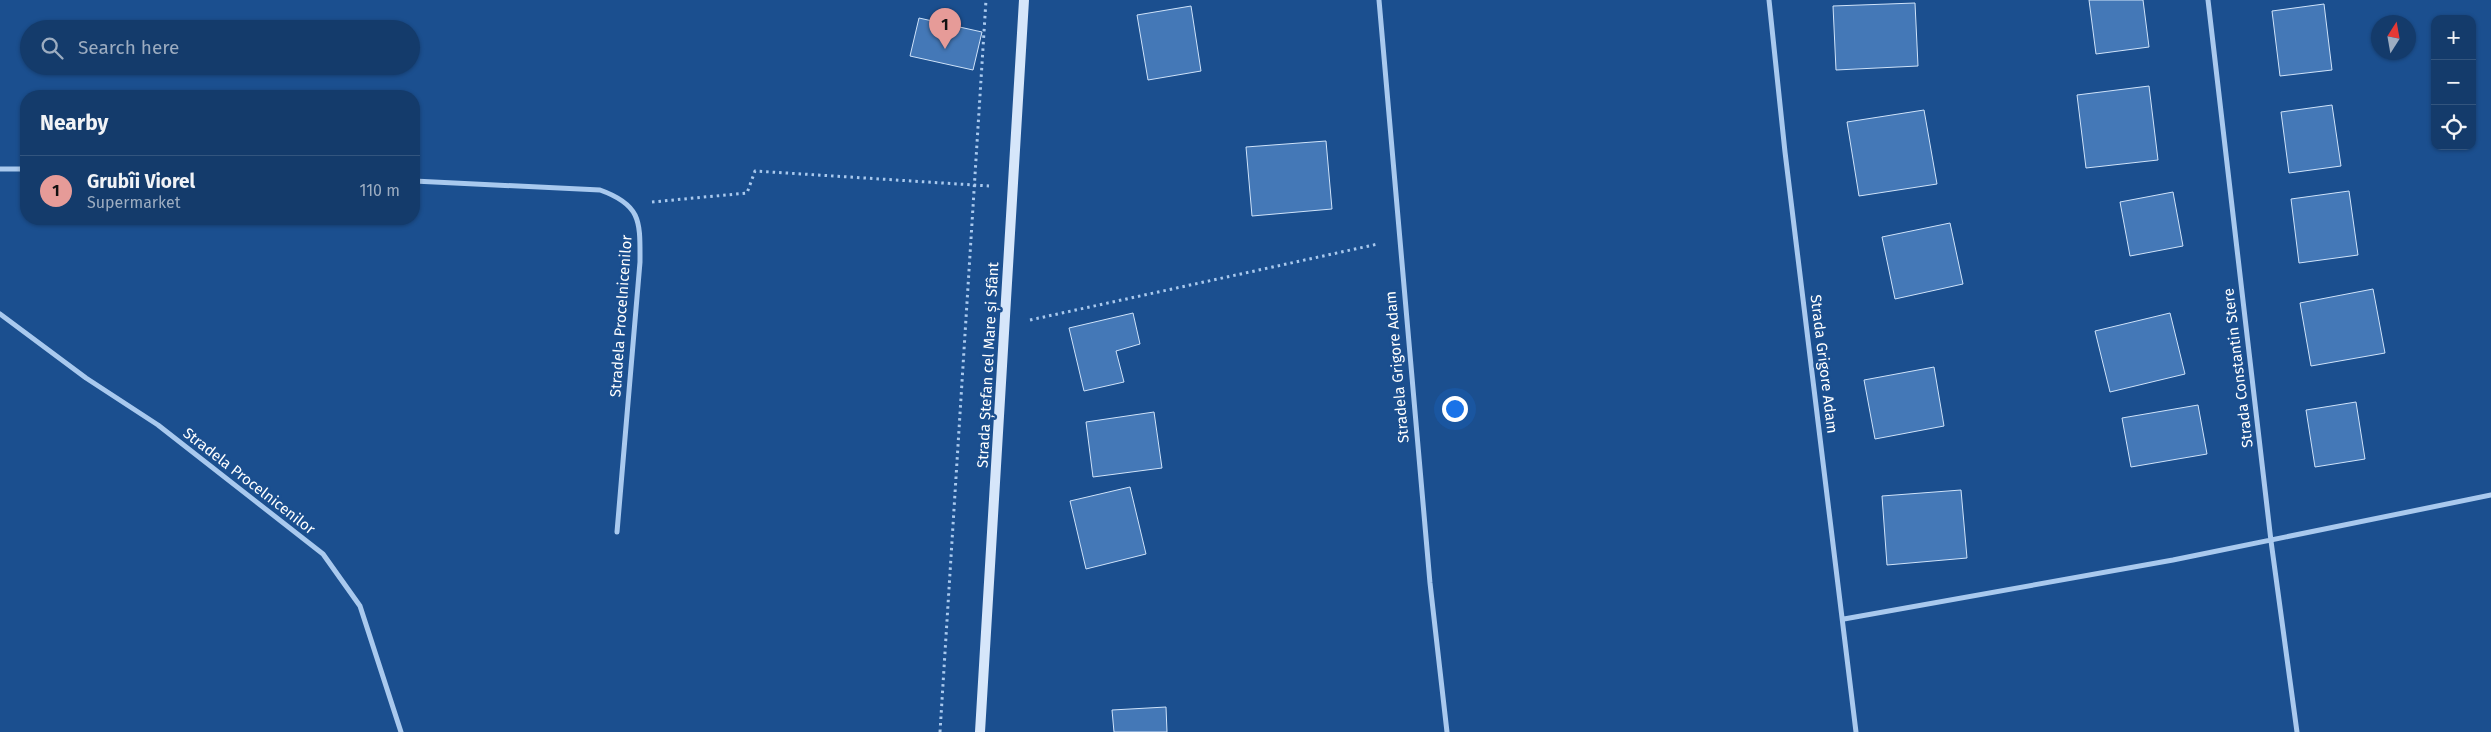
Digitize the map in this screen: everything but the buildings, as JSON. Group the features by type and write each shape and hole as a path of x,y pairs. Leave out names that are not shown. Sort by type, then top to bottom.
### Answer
{"main road":[{"name":"Strada Ștefan cel Mare și Sfânt","path":"980,732 1006,325 1024,0"}],"street":[{"name":"Stradela Grigore Adam","path":"1379,0 1398,240 1430,582 1447,732"},
{"name":"Strada Grigore Adam","path":"1769,0 1785,152 1844,619 1856,732"},
{"name":"Strada Constantin Stere","path":"2208,0 2271,541 2297,732"},
{"path":"0,169 20,169"},
{"path":"420,181 600,190 616,196 628,204"},
{"name":"Stradela Procelnicenilor","path":"617,532 640,262 640,227 634,210 628,204"},
{"name":"Stradela Procelnicenilor","path":"0,314 86,378 158,425 323,554 360,606 400,732"},
{"path":"1844,619 2070,580 2271,541 2491,495"}],"path":[{"path":"940,732 986,0"},
{"path":"628,204 747,193 754,171 1013,187"},
{"path":"1006,325 1398,240"}],"place":[{"name":"Grubîi Viorel","path":"945,49"}]}
